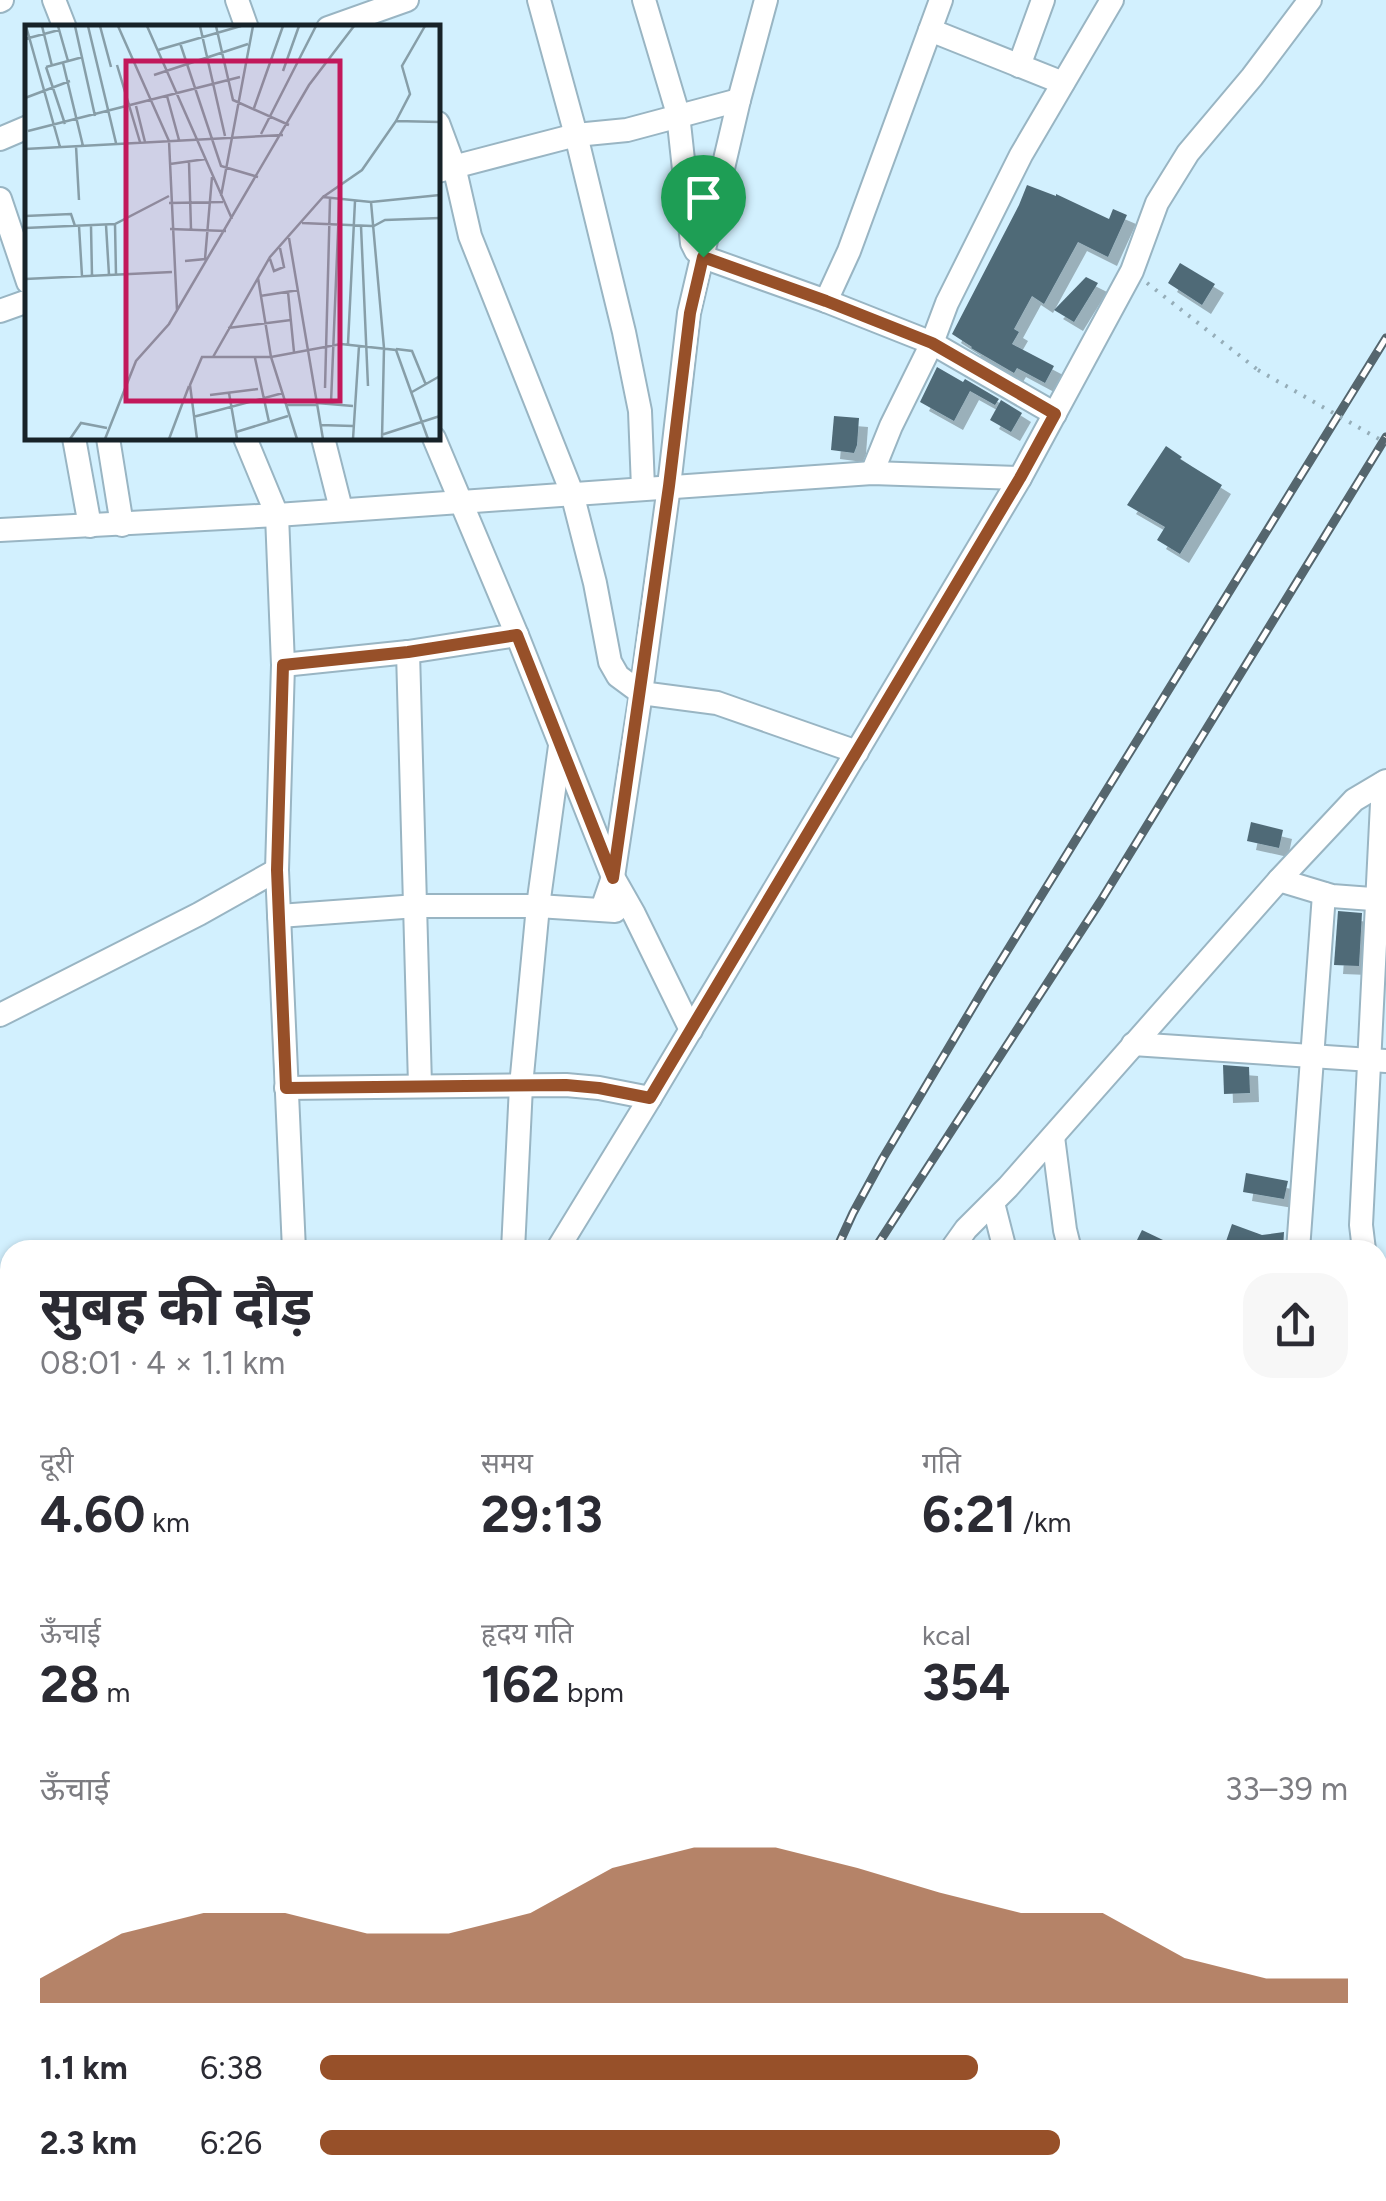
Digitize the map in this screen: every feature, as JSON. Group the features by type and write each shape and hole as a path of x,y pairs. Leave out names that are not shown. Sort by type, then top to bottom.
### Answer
{"street":[{"path":"54,0 64,25"},
{"path":"237,0 246,25"},
{"path":"539,0 576,135 640,411 643,488"},
{"path":"644,0 678,114 696,251 703,257 932,343 1055,414"},
{"path":"602,909 613,878 641,693 690,313 766,0"},
{"path":"826,301 849,251 941,0"},
{"path":"1019,66 1043,0"},
{"path":"872,473 947,302 1021,154 1112,0"},
{"path":"563,1240 1020,478 1132,271 1158,204 1188,154 1310,0"},
{"path":"336,25 397,2"},
{"path":"930,30 1063,83"},
{"path":"446,169 576,135 627,130 739,100"},
{"path":"0,139 25,128"},
{"path":"440,135 446,169 470,236 572,493 596,583 610,662 618,676 641,693 717,703 857,752"},
{"path":"0,199 25,273"},
{"path":"0,311 25,302"},
{"path":"74,440 90,526"},
{"path":"108,440 122,525"},
{"path":"246,440 277,515 283,665 277,870 294,1240"},
{"path":"324,440 341,509"},
{"path":"435,440 613,878 691,1030"},
{"path":"0,530 277,515 872,473 1020,478"},
{"path":"283,665 408,652 517,635"},
{"path":"408,652 420,1085"},
{"path":"513,1240 521,1086 538,906 560,742"},
{"path":"958,1240 1279,880 1354,800 1385,782"},
{"path":"1363,1240 1378,1060 1385,782"},
{"path":"0,1015 277,870"},
{"path":"1279,880 1332,896 1382,900"},
{"path":"1299,1240 1324,894"},
{"path":"279,916 416,906 538,906 634,914"},
{"path":"1133,1044 1378,1060"},
{"path":"286,1088 582,1086 650,1098"},
{"path":"1053,1137 1068,1240"},
{"path":"993,1203 1003,1240"}],"path":[{"path":"1132,271 1258,370 1386,443"}],"building":[{"path":"1027,185 1109,219 1113,209 1127,215 1108,257 1078,242 1044,304 1032,296 1014,329 1019,332 1012,344 1054,366 1045,383 1017,368 1014,373 952,334"},
{"path":"1180,263 1215,284 1202,305 1168,283"},
{"path":"1086,277 1098,283 1074,322 1054,310"},
{"path":"937,367 999,399 995,405 970,391 954,421 920,402"},
{"path":"1001,400 1022,413 1011,432 990,420"},
{"path":"834,416 859,418 854,453 831,450"},
{"path":"1166,446 1222,485 1180,554 1157,540 1165,527 1127,505"},
{"path":"1251,822 1283,830 1279,848 1247,841"},
{"path":"1338,911 1362,913 1359,966 1334,965"},
{"path":"1223,1065 1249,1067 1250,1093 1224,1094"},
{"path":"1246,1173 1288,1181 1284,1199 1243,1192"},
{"path":"1232,1224 1262,1235 1284,1232 1284,1240 1226,1240"},
{"path":"1142,1230 1163,1240 1137,1240"}],"railway":[{"path":"841,1240 883,1158 986,985 1386,338"},
{"path":"880,1240 1100,902 1386,437"}],"route":[{"path":"703,257 932,343 1055,414 650,1098 566,1085 286,1088 277,870 283,665 408,652 517,635 613,878 690,313 703,257"}]}
